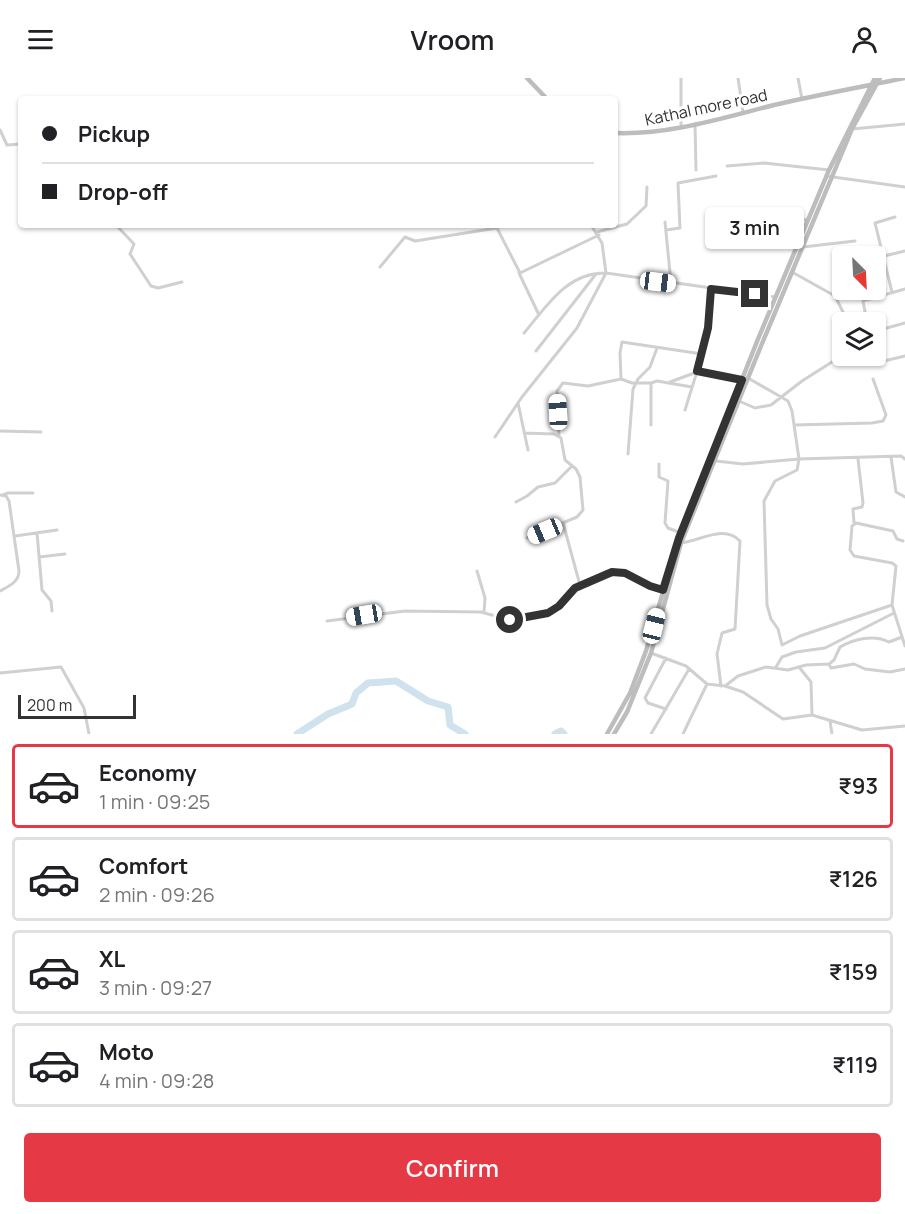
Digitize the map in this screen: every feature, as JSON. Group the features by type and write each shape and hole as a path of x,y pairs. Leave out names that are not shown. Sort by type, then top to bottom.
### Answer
{"street":[{"path":"527,78 545,96"},
{"path":"681,78 681,127"},
{"path":"738,78 743,112"},
{"path":"798,78 802,99"},
{"path":"614,734 627,712 651,653 681,543 792,272 829,174 875,78"},
{"path":"607,734 626,702 646,651 681,533 808,221 873,86 880,78"},
{"name":"Kathal more road","path":"618,133 681,127 905,78"},
{"path":"695,124 696,170"},
{"path":"852,129 905,124"},
{"path":"0,130 7,145 18,144"},
{"path":"727,166 757,163 905,187"},
{"path":"666,230 680,228 678,183 716,176"},
{"path":"618,226 627,223 646,206 647,187"},
{"path":"778,210 808,221"},
{"path":"880,246 874,223 895,217"},
{"path":"665,222 671,283"},
{"path":"380,267 404,237 416,242 493,228"},
{"path":"499,228 539,315"},
{"path":"495,437 577,328 606,273 598,234 593,228"},
{"path":"518,272 614,228"},
{"path":"120,229 134,244 130,254 151,286 158,288 182,282"},
{"path":"802,247 855,241"},
{"path":"886,255 905,251"},
{"path":"886,268 892,292"},
{"path":"792,272 836,296 843,312"},
{"path":"524,333 567,283 597,273 777,297"},
{"path":"536,351 597,273"},
{"path":"685,410 708,328 711,289"},
{"path":"865,312 863,301 905,290"},
{"path":"886,328 905,323"},
{"path":"621,379 622,342 702,354"},
{"path":"628,454 636,382 650,366 657,348"},
{"path":"886,361 905,356"},
{"path":"739,401 751,407 771,405 832,362"},
{"path":"668,383 697,371 742,380"},
{"path":"748,378 783,397 790,406 799,459 797,470 772,484 763,506 767,605 771,619 778,628 782,644 785,645 800,636 892,605"},
{"path":"527,538 581,515 583,510 582,483 578,473 565,460 559,436 556,391 563,382 588,387 611,379 621,379 632,383 657,381 692,387"},
{"path":"794,425 883,421 886,415 873,379"},
{"path":"651,383 651,425"},
{"path":"518,404 528,450"},
{"path":"0,431 42,432"},
{"path":"524,433 559,436"},
{"path":"716,460 743,464 799,459 901,456 905,459"},
{"path":"891,457 896,492 905,497"},
{"path":"858,459 863,503 862,507 853,509 852,555 892,563 896,566 892,605 905,646"},
{"path":"659,465 658,477 669,482 664,523 668,528 681,533"},
{"path":"516,502 538,487 555,483 572,466"},
{"path":"2,495 8,493 33,494"},
{"path":"0,591 14,583 19,575 9,501 6,496 2,495"},
{"path":"563,523 580,585"},
{"path":"854,523 893,531 897,539 903,541"},
{"path":"14,536 57,530"},
{"path":"36,533 42,593 50,600 52,611"},
{"path":"681,543 727,533 738,538 741,543 735,629 722,633 718,646 723,686"},
{"path":"39,557 64,554"},
{"path":"327,621 387,612 484,613 505,620 548,613 580,585 612,572 621,571 663,590"},
{"path":"477,572 483,591 484,613"},
{"path":"776,667 782,657 796,652 825,648 894,614"},
{"path":"723,686 747,673 766,667 788,670 829,664 834,660 840,647 853,641 871,638 888,642 902,637"},
{"path":"651,653 689,669 707,684 723,686 752,696 783,719 812,715 858,732 905,726"},
{"path":"666,658 645,698 648,702 666,709"},
{"path":"829,664 831,668 854,664 865,669 890,672 905,669"},
{"path":"0,673 61,667 84,708 89,734"},
{"path":"799,667 811,682 812,715"},
{"path":"651,734 689,669"},
{"path":"683,734 707,684"},
{"path":"830,721 832,734"}],"waterway":[{"path":"297,734 328,714 352,704 356,693 368,683 396,681 428,701 448,707 450,725 465,734"},
{"path":"555,734 561,731 564,734"}],"route":[{"path":"510,620 548,613 559,606 569,592 575,588 612,572 621,571 663,590 679,538 742,380 697,371 708,328 711,289 755,294"}]}
